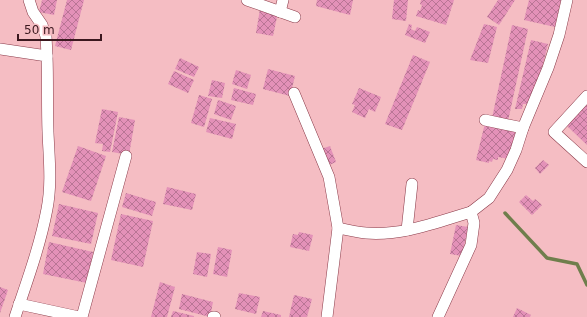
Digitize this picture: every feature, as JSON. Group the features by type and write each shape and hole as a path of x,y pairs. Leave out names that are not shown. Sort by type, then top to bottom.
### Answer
{"street":[{"path":"15,317 39,244 47,208 50,174 46,36 42,25 33,12 29,0"},
{"path":"247,0 294,17"},
{"path":"280,12 283,0"},
{"path":"338,228 366,233 399,232 472,212 489,198 507,170 516,150 523,128 548,68 559,35 567,0"},
{"path":"0,49 47,56"},
{"path":"294,93 329,177 338,228 327,317"},
{"path":"587,96 554,132 587,162"},
{"path":"485,120 523,128"},
{"path":"82,317 126,156"},
{"path":"407,230 412,184"},
{"path":"438,317 471,245 474,222 472,212"},
{"path":"19,304 79,317"}],"building":[{"path":"42,0 57,0 54,15 39,12"},
{"path":"67,0 84,0 71,50 55,46"},
{"path":"317,0 353,0 350,15 316,6"},
{"path":"394,0 408,0 406,21 392,19"},
{"path":"421,0 454,0 446,25 416,16 422,5 420,4"},
{"path":"498,0 515,0 499,25 487,17"},
{"path":"529,0 561,0 555,27 524,20"},
{"path":"260,9 278,12 273,36 256,33"},
{"path":"409,24 412,25 411,29 415,31 417,27 430,32 425,43 405,35"},
{"path":"484,24 497,27 488,63 470,60"},
{"path":"512,25 528,29 508,121 492,118"},
{"path":"531,40 548,44 535,96 529,104 523,104 522,109 515,109"},
{"path":"413,55 430,62 402,130 385,124"},
{"path":"180,58 199,67 194,77 175,69"},
{"path":"268,69 295,76 290,96 263,89"},
{"path":"236,70 251,75 247,89 232,84"},
{"path":"174,71 194,80 188,93 168,84"},
{"path":"212,80 225,83 222,98 208,96"},
{"path":"234,88 256,94 253,105 231,100"},
{"path":"359,88 381,97 375,112 369,109 365,118 352,112 355,105 352,104"},
{"path":"199,95 212,99 204,127 191,123"},
{"path":"218,100 236,106 231,120 214,114"},
{"path":"587,104 587,145 567,126"},
{"path":"102,109 118,112 110,152 102,151 103,144 95,143"},
{"path":"119,117 135,120 129,155 112,152"},
{"path":"210,118 236,124 232,139 206,132"},
{"path":"485,123 516,131 509,159 498,157 498,160 493,159 492,162 489,161 489,163 476,160"},
{"path":"78,146 106,156 91,201 62,192"},
{"path":"330,146 336,162 327,166 321,149"},
{"path":"543,160 549,165 540,174 535,168"},
{"path":"167,187 196,194 192,210 163,204"},
{"path":"126,193 156,202 152,216 122,207"},
{"path":"526,195 533,201 535,199 542,205 532,215 519,202"},
{"path":"59,204 98,213 91,244 52,236"},
{"path":"121,214 153,221 143,267 111,260"},
{"path":"456,225 468,227 462,256 450,254"},
{"path":"299,232 313,235 309,251 290,247 293,234 298,235"},
{"path":"49,242 93,252 87,283 43,274"},
{"path":"218,247 232,250 227,277 213,274"},
{"path":"197,252 211,254 207,277 193,274"},
{"path":"160,282 175,287 167,317 151,317"},
{"path":"0,287 8,290 0,313"},
{"path":"239,293 260,297 256,314 235,309"},
{"path":"182,294 213,302 210,317 179,309"},
{"path":"294,295 312,299 307,317 289,317"},
{"path":"517,308 531,315 530,317 513,317"},
{"path":"173,311 194,316 194,317 171,317"},
{"path":"263,311 281,315 281,317 261,317"}],"waterway":[{"path":"505,213 547,258 577,264 587,285"}]}
